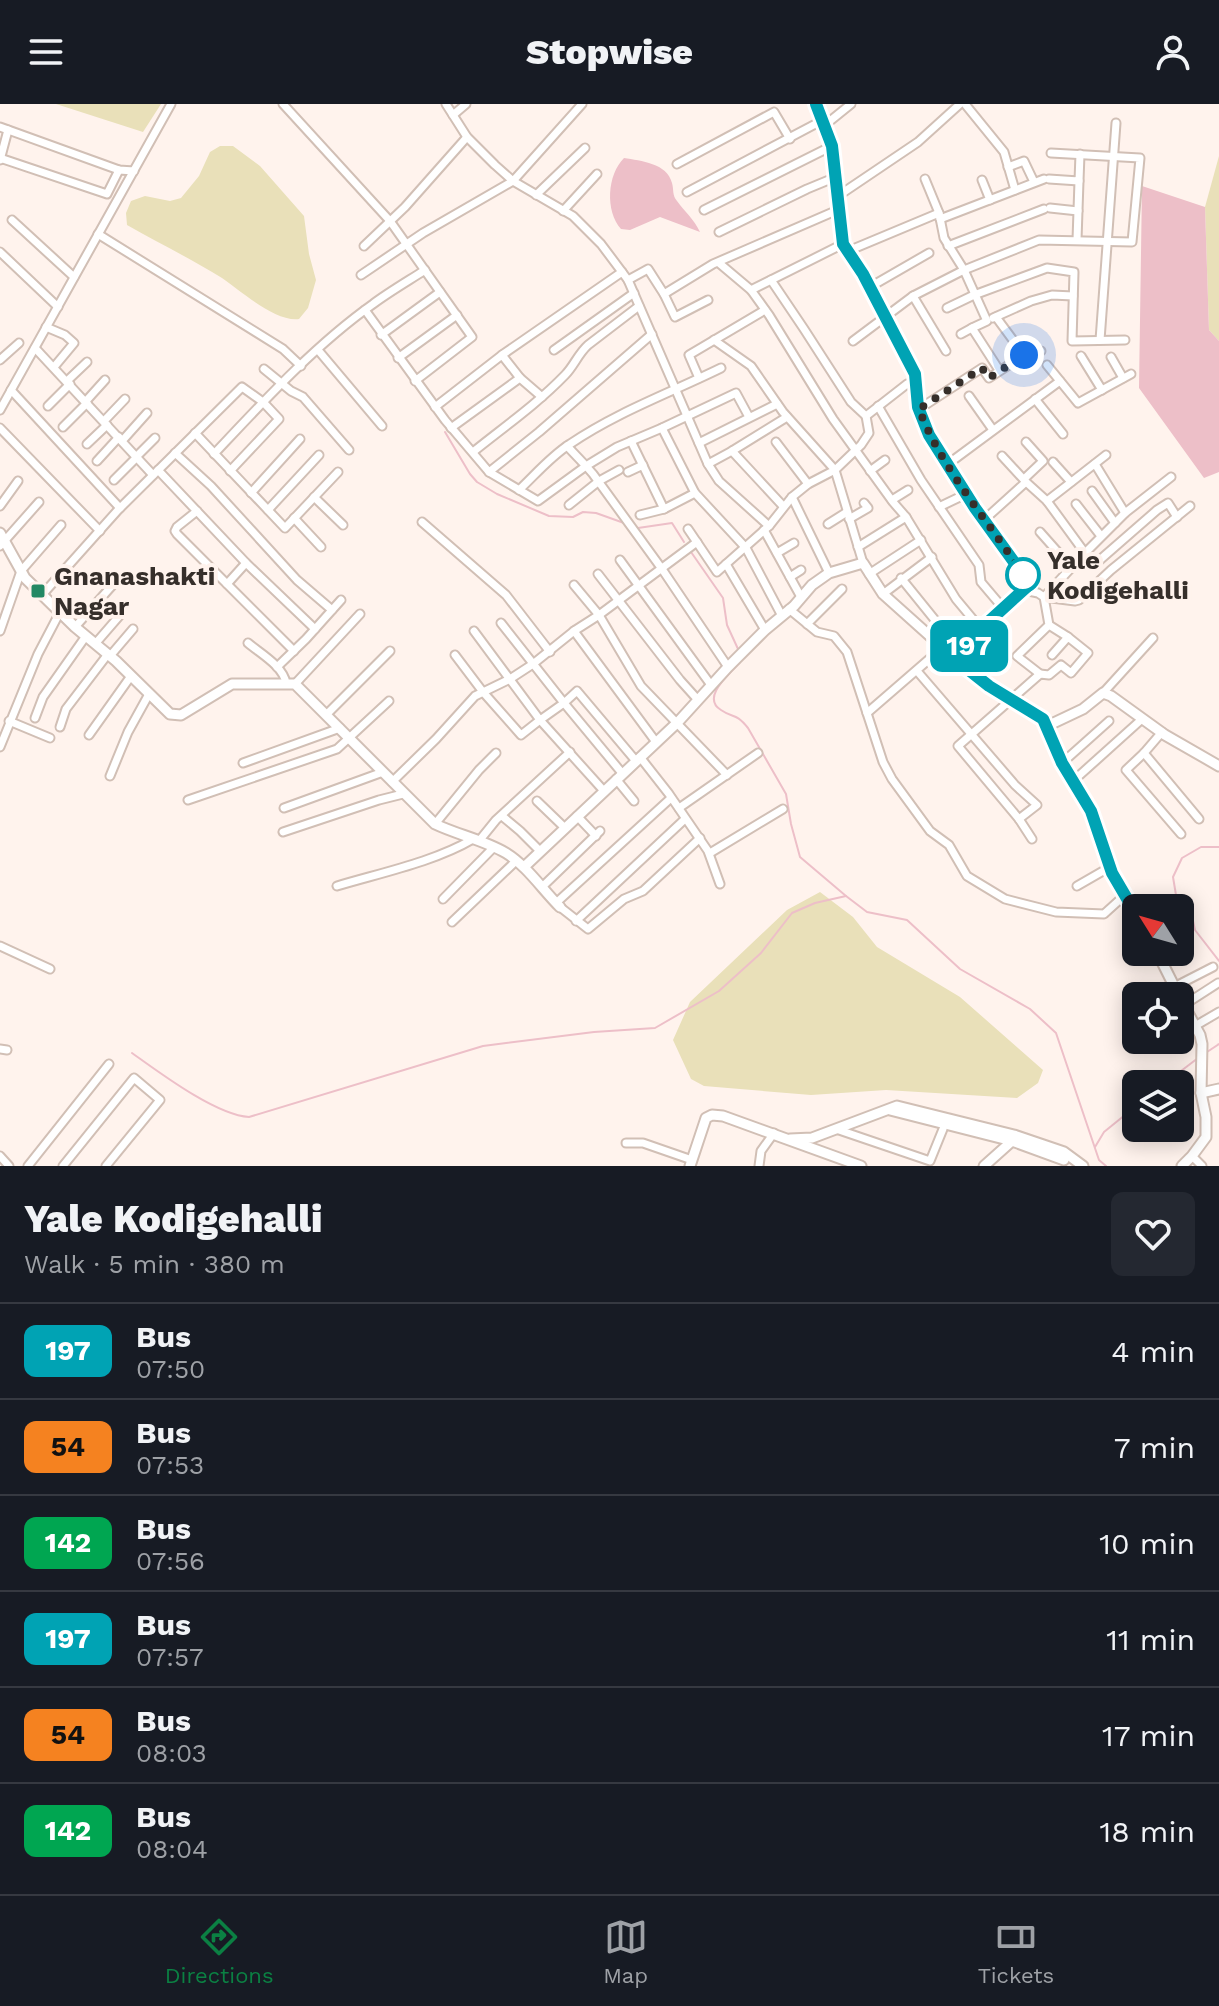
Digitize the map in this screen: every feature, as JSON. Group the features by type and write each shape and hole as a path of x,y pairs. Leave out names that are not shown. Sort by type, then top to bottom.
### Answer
{"street":[{"path":"0,410 171,104"},
{"path":"283,104 390,221 472,337 415,381"},
{"path":"446,104 467,137 513,181 573,216 601,244 628,280 708,464 719,481 766,528 801,597"},
{"path":"453,115 466,104"},
{"path":"361,275 464,207 513,181 582,104"},
{"path":"816,104 832,146 846,248 886,316 915,374 919,409 929,435 966,494 1030,584 974,635 960,663"},
{"path":"687,192 824,122 851,104"},
{"path":"838,196 918,142 962,104 1004,152 1015,190"},
{"path":"677,164 774,112 790,139"},
{"path":"1100,340 1116,123"},
{"path":"119,170 107,194 0,159 4,128 119,170 134,171"},
{"path":"364,246 442,167 467,137"},
{"path":"704,210 832,146"},
{"path":"536,195 585,148"},
{"path":"853,341 913,296 964,270 1039,240 1132,242 1140,158 1051,153"},
{"path":"1077,240 1080,154"},
{"path":"1008,167 1024,161 1034,182"},
{"path":"563,211 597,174"},
{"path":"719,232 836,177"},
{"path":"925,179 940,216 944,238 964,270 987,321"},
{"path":"751,290 846,248 990,200 1034,182 1047,179 1079,181"},
{"path":"982,180 990,200"},
{"path":"948,246 1047,208 1078,211"},
{"path":"664,294 713,264 840,209"},
{"path":"12,220 74,277"},
{"path":"98,234 283,349 301,366"},
{"path":"0,252 58,307"},
{"path":"870,287 929,253"},
{"path":"719,263 751,290 833,419 906,517 956,599 996,642"},
{"path":"947,308 1047,268 1074,272 1072,341 1125,340"},
{"path":"628,280 648,269 675,317 708,300"},
{"path":"214,454 318,350 365,310 425,270"},
{"path":"435,407 502,355 622,272"},
{"path":"688,529 717,572 766,528 792,497 808,484 835,470 869,433 866,416 851,402 771,280"},
{"path":"381,335 440,292"},
{"path":"554,350 634,293"},
{"path":"961,334 1031,301 1052,295 1073,296"},
{"path":"913,296 946,351"},
{"path":"473,452 542,397 568,372 581,351 639,306"},
{"path":"365,310 415,381 489,472 538,501 617,447 736,393 749,417"},
{"path":"699,378 689,355 765,310"},
{"path":"398,358 457,315"},
{"path":"996,317 1024,355"},
{"path":"46,327 65,335 74,343 54,367"},
{"path":"972,328 999,370"},
{"path":"489,472 652,334"},
{"path":"714,340 751,366 787,417 835,470 863,563 883,594 989,686 1043,719 1062,763 1091,811 1110,867 1124,894"},
{"path":"0,360 19,343"},
{"path":"35,348 137,457 197,511 315,629"},
{"path":"318,350 382,426"},
{"path":"919,409 982,368 989,378 1024,355 1041,351"},
{"path":"502,355 520,378 542,397"},
{"path":"1081,356 1102,390"},
{"path":"1047,365 1078,403 1127,376 1111,357"},
{"path":"48,406 87,362"},
{"path":"519,490 567,446 619,414 721,368"},
{"path":"264,369 303,397 349,450"},
{"path":"451,428 520,378"},
{"path":"63,427 105,380"},
{"path":"948,464 1060,381"},
{"path":"866,416 907,384"},
{"path":"42,595 120,508 242,387 279,419 230,471"},
{"path":"11,390 120,508"},
{"path":"969,396 993,430"},
{"path":"87,444 125,399"},
{"path":"1035,399 1063,434"},
{"path":"699,443 777,404"},
{"path":"878,406 921,480 979,565 981,582 1003,608"},
{"path":"97,461 147,413"},
{"path":"708,464 787,417"},
{"path":"0,428 100,531"},
{"path":"662,428 695,493 746,548 786,613 817,632 834,636 847,652 883,762 892,779 930,831 949,845 967,876 1005,899 1056,912 1104,914 1122,898"},
{"path":"195,433 285,528 338,472"},
{"path":"106,492 155,438"},
{"path":"251,493 300,439"},
{"path":"631,441 664,509"},
{"path":"776,442 808,484"},
{"path":"984,520 1043,461 1026,442"},
{"path":"567,446 599,481 728,667"},
{"path":"732,451 783,506"},
{"path":"175,453 211,486 297,580 332,610"},
{"path":"268,510 319,455"},
{"path":"1047,501 1106,455"},
{"path":"1002,456 1047,501 1085,553"},
{"path":"870,471 885,460"},
{"path":"1053,462 1071,482"},
{"path":"1095,464 1125,513"},
{"path":"628,472 643,465"},
{"path":"569,505 599,481 619,470"},
{"path":"1044,597 1125,513 1171,477"},
{"path":"0,506 18,481"},
{"path":"892,500 908,490"},
{"path":"1092,491 1115,523"},
{"path":"640,515 664,509 695,493"},
{"path":"939,507 966,494"},
{"path":"314,497 343,525"},
{"path":"792,497 829,573"},
{"path":"39,502 1,540 25,578 170,714 181,715 232,684 290,684 360,614"},
{"path":"828,524 868,508 864,503"},
{"path":"1078,560 1094,565 1168,503 1177,517"},
{"path":"1076,504 1101,536"},
{"path":"1024,590 1044,597 1079,600 1190,506"},
{"path":"197,511 175,531 294,651"},
{"path":"858,547 906,517"},
{"path":"294,518 321,547"},
{"path":"422,522 506,595 550,652"},
{"path":"0,631 21,571 61,525"},
{"path":"1040,532 1071,567"},
{"path":"869,574 921,540"},
{"path":"392,782 475,696 533,664 697,542"},
{"path":"777,553 794,543"},
{"path":"883,594 932,557"},
{"path":"620,560 711,685"},
{"path":"227,584 246,563"},
{"path":"452,922 565,828 678,722 728,667 812,585 829,573 863,563"},
{"path":"726,564 765,630"},
{"path":"790,577 801,570"},
{"path":"598,574 698,700"},
{"path":"901,578 939,625 967,649"},
{"path":"75,627 118,579"},
{"path":"574,585 599,615 641,686 727,775"},
{"path":"807,624 842,589"},
{"path":"1044,597 1049,625 1088,653 1071,673 1061,665 1049,675 1040,674 1017,656 1049,625"},
{"path":"277,667 341,600"},
{"path":"0,746 38,654 60,612"},
{"path":"95,644 121,614"},
{"path":"501,623 619,776 634,801"},
{"path":"60,727 66,709 133,629"},
{"path":"474,631 540,720 604,791"},
{"path":"574,631 656,742"},
{"path":"35,718 43,697 86,636"},
{"path":"1052,655 1068,637"},
{"path":"1045,727 1083,709 1103,693 1153,638"},
{"path":"248,643 277,667 290,684 340,728 435,824 507,853 558,905 588,929 624,899 643,891 700,838"},
{"path":"867,713 942,648"},
{"path":"326,715 390,651"},
{"path":"455,655 521,735 577,691 679,808 710,853 720,884"},
{"path":"917,671 1015,785 1037,805 1019,819"},
{"path":"1032,839 958,746 1040,674"},
{"path":"89,735 131,676"},
{"path":"1103,693 1219,766"},
{"path":"110,776 128,732 149,694"},
{"path":"188,800 337,749 389,701"},
{"path":"1072,782 1142,719"},
{"path":"9,721 50,738"},
{"path":"1062,763 1109,721"},
{"path":"243,763 340,728"},
{"path":"1162,732 1126,770 1181,834"},
{"path":"337,886 476,840 570,752"},
{"path":"435,824 496,753"},
{"path":"679,808 758,753"},
{"path":"1144,753 1199,819"},
{"path":"284,808 383,772"},
{"path":"283,832 403,794"},
{"path":"558,905 671,798"},
{"path":"537,801 565,828"},
{"path":"710,853 783,809"},
{"path":"502,816 540,851"},
{"path":"542,887 598,834 577,816"},
{"path":"576,921 685,819"},
{"path":"443,899 494,847"},
{"path":"1077,886 1110,867"},
{"path":"0,946 50,969"},
{"path":"1194,983 1213,967"},
{"path":"1194,991 1218,983"},
{"path":"1182,1166 1206,1137 1201,1093 1202,1046 1195,1026 1216,1017"},
{"path":"28,1166 109,1064"},
{"path":"63,1166 134,1078 160,1100 106,1166"},
{"path":"1201,1093 1219,1089"},
{"path":"790,1139 812,1138 897,1106 1014,1135 1064,1152 1083,1166"},
{"path":"890,1110 1012,1141 1061,1158 1072,1166"},
{"path":"626,1143 643,1143 691,1163 706,1118 723,1116 861,1166"},
{"path":"836,1129 930,1161 943,1129"},
{"path":"762,1165 761,1151 774,1133"},
{"path":"984,1166 1012,1141"},
{"path":"0,1156 9,1166"},
{"path":"1192,1156 1202,1166"}],"shaded area":[{"path":"56,104 161,104 143,132"},
{"path":"220,146 233,146 260,166 304,216 316,280 308,308 299,319 269,311 222,278 127,225 126,213 131,201 145,196 170,201 181,198 199,176 210,152"},
{"path":"1219,156 1219,341 1209,330 1205,207"},
{"path":"624,158 652,164 665,171 672,183 675,199 700,232 660,217 630,230 621,229 612,213 610,193 614,174"},
{"path":"1142,186 1205,207 1209,330 1219,341 1219,472 1204,478 1139,388"},
{"path":"820,892 853,917 877,947 960,997 1043,1070 1038,1083 1017,1098 886,1090 811,1095 704,1086 691,1079 673,1040 690,1002 787,910"}],"waterway":[{"path":"445,432 470,474 497,494 549,516 573,517 583,512 596,513 624,523"},
{"path":"638,528 672,523 684,542"},
{"path":"691,552 723,598 727,625 738,649"},
{"path":"740,662 719,685 715,692 715,705 748,728 786,794 800,857 867,912 907,920 960,969 1030,1009 1056,1033 1099,1160 1106,1166"},
{"path":"1219,847 1201,847 1182,858 1173,877 1176,895 1191,912 1195,930 1219,961"},
{"path":"132,1053 205,1101 249,1117 483,1046 655,1028 719,991 761,953 792,913 815,903 846,896"},
{"path":"1207,1052 1219,1044"},
{"path":"1182,1070 1198,1058"},
{"path":"1095,1147 1104,1132 1122,1117"}],"bus line":[{"name":"197","path":"816,104 832,146 843,244 863,274 915,374 918,407 929,435 975,508 1030,584 974,635 960,663 989,686 1043,719 1062,763 1091,811 1112,873 1124,894"}],"place":[{"name":"Yale Kodigehalli","path":"1023,575"},
{"name":"Gnanashakti Nagar","path":"38,591"}],"route":[{"path":"1023,575 975,508 929,435 919,409 982,368 989,378 1024,355"}]}
